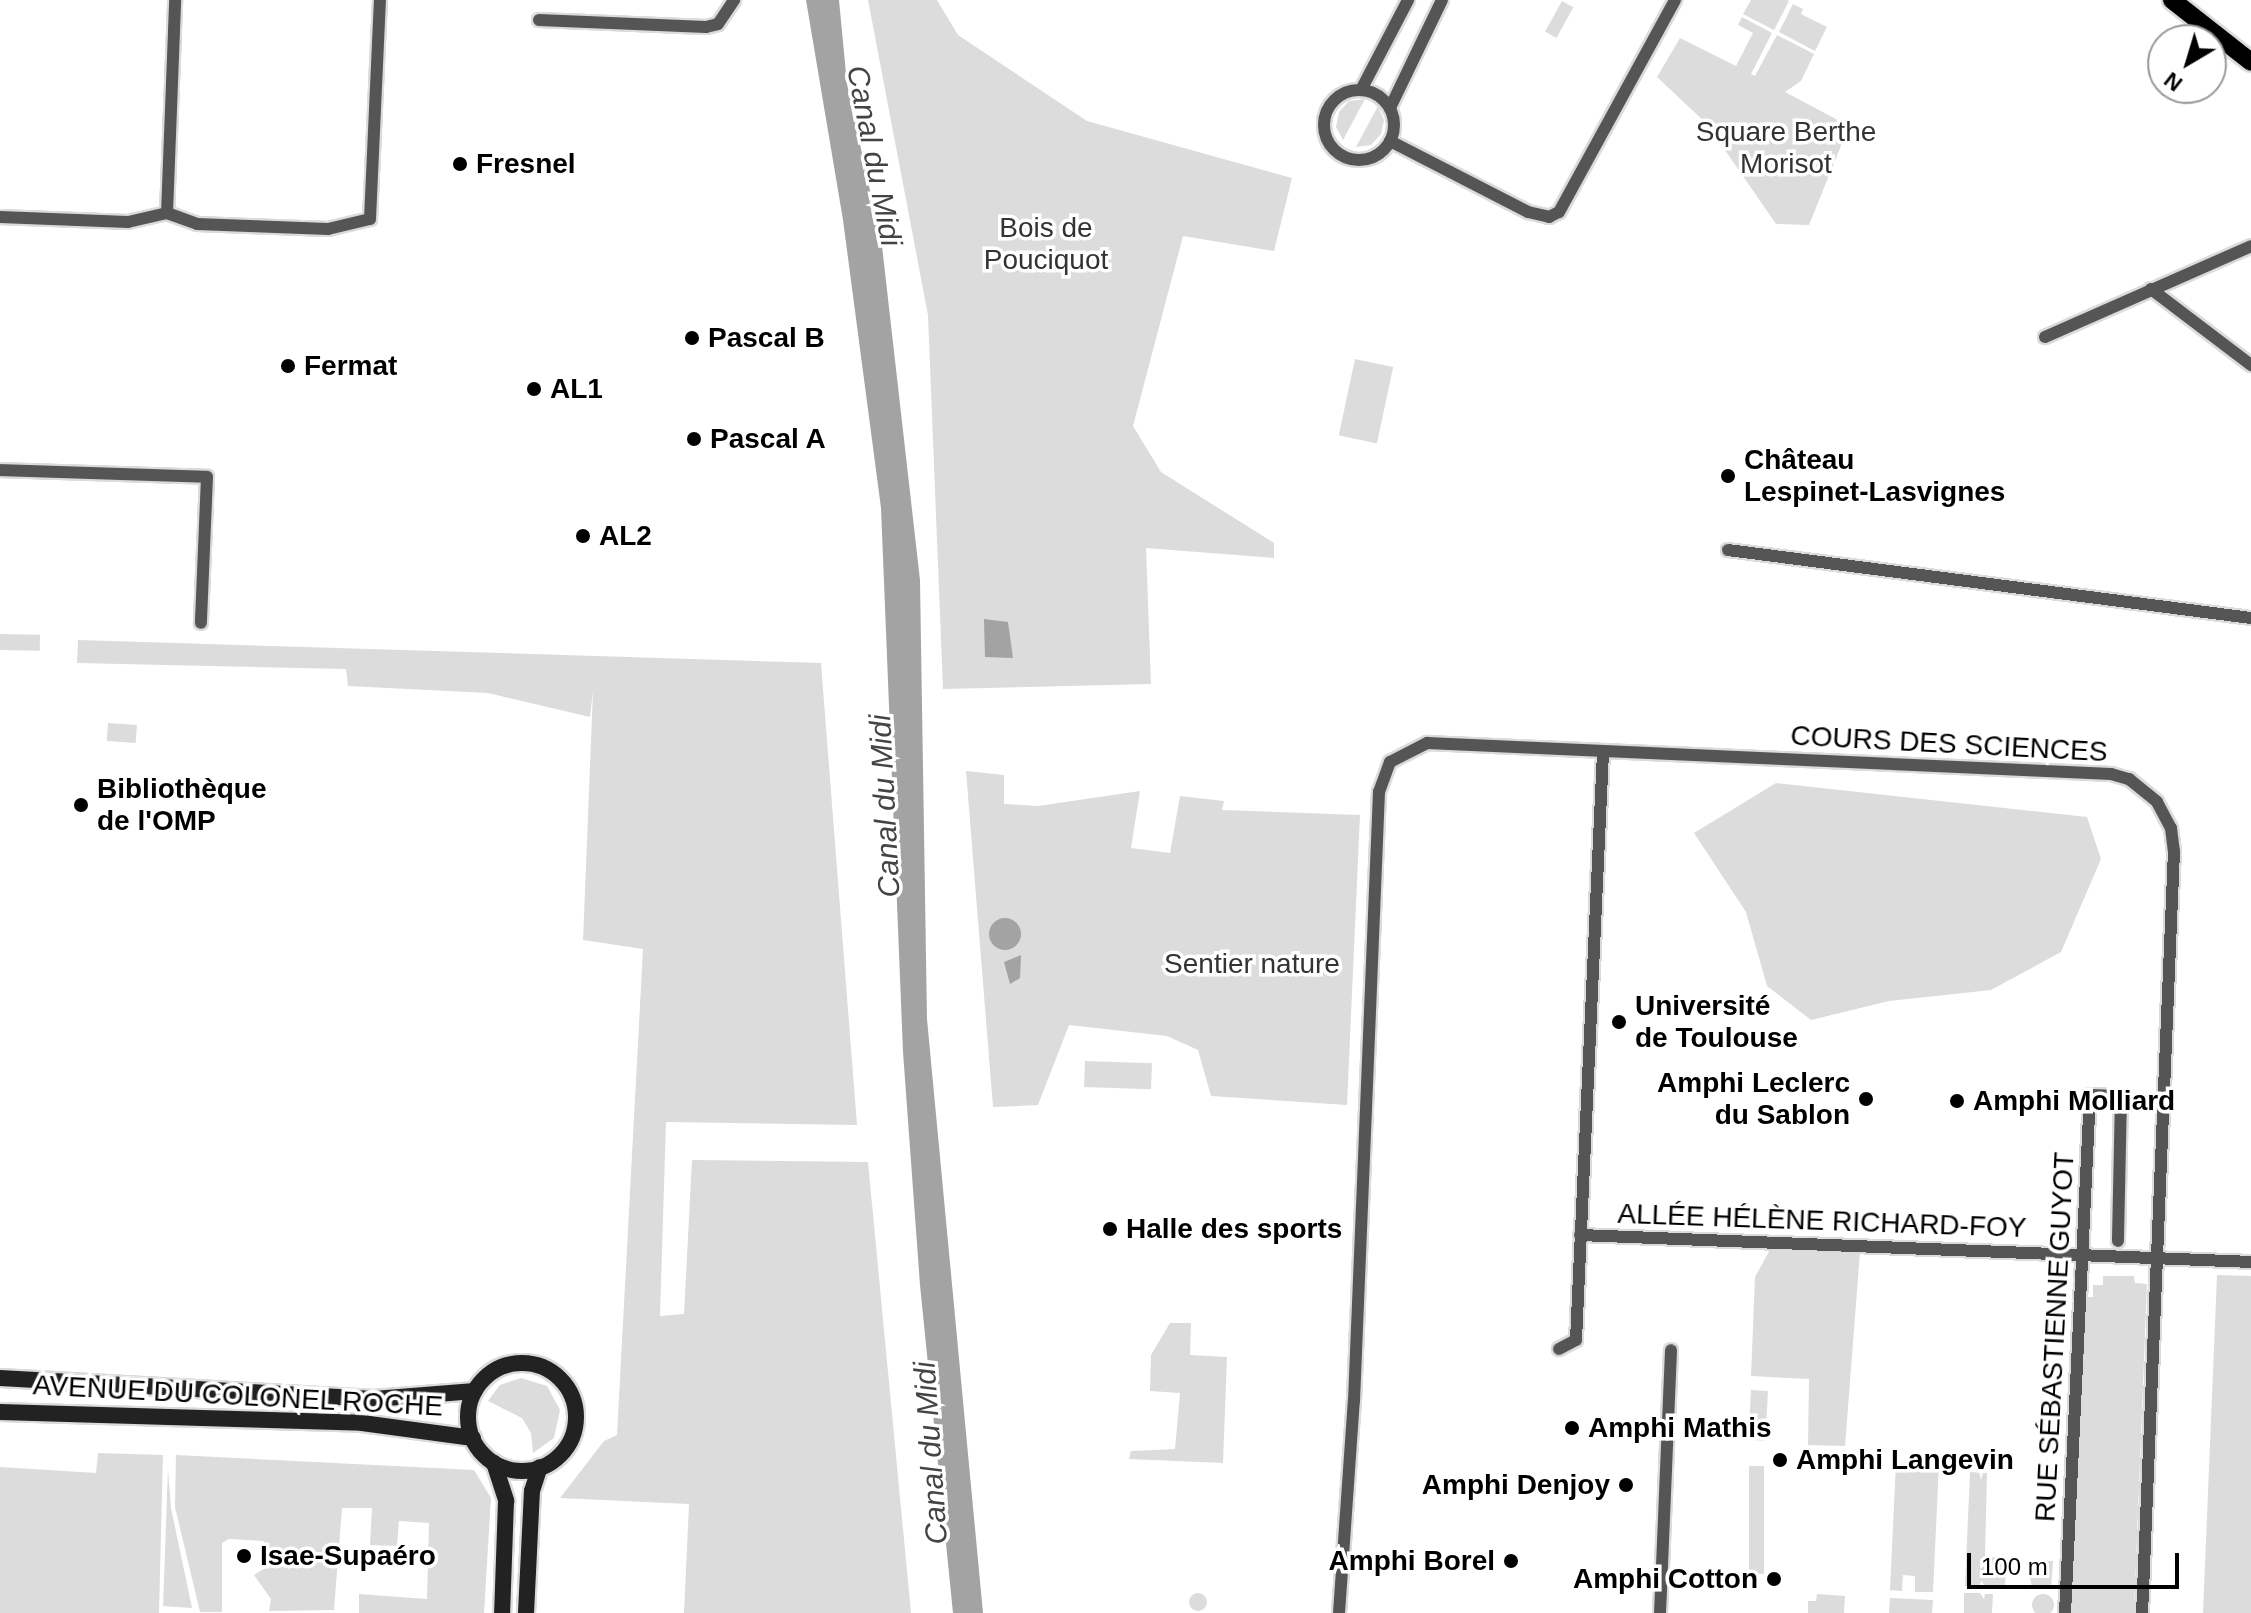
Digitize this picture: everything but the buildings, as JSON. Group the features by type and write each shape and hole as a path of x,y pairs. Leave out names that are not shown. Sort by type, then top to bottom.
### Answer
{"main road":[{"path":"2172,0 2251,62"},
{"path":"2191,0 2251,47"}],"street":[{"path":"167,213 175,0"},
{"path":"0,217 128,222 167,213 197,224 328,229 370,219 380,0"},
{"path":"539,20 706,27 729,13 734,0"},
{"path":"1361,90 1408,0"},
{"path":"1390,108 1442,0"},
{"path":"1390,141 1528,212 1549,217 1559,212 1675,0"},
{"path":"1361,90 1376,95 1390,108 1394,121 1390,141 1375,156 1354,159 1337,151 1328,139 1325,124 1331,106 1344,94 1361,90"},
{"path":"2045,337 2251,246"},
{"path":"2151,289 2251,365"},
{"path":"0,470 207,477 201,623"},
{"path":"1728,550 2251,618"},
{"name":"COURS DES SCIENCES","path":"1339,1613 1356,1341 1379,792 1383,770 1398,755 1421,743 1992,766 2111,774 2144,789 2167,817 2174,838 2142,1613"},
{"path":"1559,1349 1576,1340 1603,752"},
{"name":"RUE SÉBASTIENNE GUYOT","path":"2065,1613 2090,1095 2121,1096 2118,1241"},
{"name":"ALLÉE HÉLÈNE RICHARD-FOY","path":"1580,1235 2251,1262"},
{"path":"1660,1613 1671,1350"},
{"path":"494,1463 515,1470 540,1467 564,1451 574,1431 576,1409 564,1383 542,1367 521,1363 499,1368 475,1391 469,1412 473,1438 494,1463 506,1501 502,1613"},
{"name":"AVENUE DU COLONEL ROCHE","path":"0,1378 374,1399 475,1391"},
{"name":"AVENUE DU COLONEL ROCHE","path":"0,1412 362,1423 473,1438"},
{"path":"526,1613 532,1491 540,1467"}],"green space":[{"name":"Bois de Pouciquot","path":"868,0 937,0 958,35 1087,121 1292,178 1274,251 1183,236 1133,426 1161,472 1274,543 1274,558 1146,548 1151,684 943,689 928,315"},
{"path":"1751,0 1789,1 1774,30 1743,14"},
{"path":"1562,1 1573,7 1556,38 1545,32"},
{"path":"1793,4 1803,9 1801,14 1827,27 1815,51 1779,32"},
{"name":"Square Berthe Morisot","path":"1742,17 1772,33 1751,74 1755,76 1777,35 1814,54 1801,81 1785,92 1849,126 1809,225 1776,224 1707,124 1657,77 1680,38 1736,66 1753,33 1738,25"},
{"path":"1365,99 1343,140 1336,127 1339,112 1349,101"},
{"path":"1378,106 1384,120 1381,134 1371,145 1356,147"},
{"path":"1355,359 1393,367 1377,443 1339,435"},
{"path":"0,634 40,635 40,651 0,650"},
{"path":"78,640 821,663 857,1125 666,1122 660,1316 684,1314 692,1160 868,1162 911,1613 684,1613 689,1504 560,1498 604,1441 617,1435 643,949 583,940 593,691 590,717 488,693 348,686 346,669 77,663"},
{"path":"108,723 137,725 136,743 107,741"},
{"name":"Sentier nature","path":"966,771 1004,775 1004,804 1038,806 1140,791 1131,848 1170,853 1180,796 1224,801 1222,810 1360,815 1347,1105 1211,1096 1198,1050 1167,1036 1069,1025 1038,1105 993,1107"},
{"path":"1776,783 2087,817 2101,859 2061,952 1991,990 1889,1001 1811,1020 1767,986 1746,912 1694,833"},
{"path":"1085,1061 1152,1063 1151,1089 1084,1087"},
{"path":"1772,1246 1860,1252 1845,1446 1808,1445 1809,1379 1751,1376 1755,1277"},
{"path":"2217,1275 2251,1276 2251,1613 2203,1613"},
{"path":"2103,1276 2134,1276 2135,1283 2147,1284 2134,1613 2073,1613 2086,1297 2093,1297 2093,1285 2103,1285"},
{"path":"1170,1323 1191,1323 1190,1355 1227,1357 1223,1463 1129,1459 1131,1451 1175,1449 1180,1393 1150,1391 1151,1355"},
{"path":"521,1378 547,1386 560,1410 554,1438 533,1453 531,1433 522,1418 488,1401 500,1385"},
{"path":"1751,1390 1768,1391 1765,1441 1748,1440"},
{"path":"98,1453 163,1455 159,1613 0,1613 0,1467 96,1473"},
{"path":"176,1455 474,1470 491,1498 484,1613 359,1613 359,1594 427,1599 429,1523 399,1521 397,1546 370,1545 372,1508 342,1508 334,1610 269,1611 271,1599 254,1575 267,1567 264,1541 229,1539 222,1543 222,1612 200,1612 175,1507"},
{"path":"1896,1462 1939,1464 1933,1592 1915,1592 1915,1576 1903,1575 1902,1591 1890,1590"},
{"path":"1749,1466 1764,1466 1764,1574 1749,1574"},
{"path":"168,1469 171,1508 192,1608 163,1606"},
{"path":"1970,1472 1987,1473 1985,1557 2006,1557 2005,1587 1986,1587 1981,1581 1980,1586 1965,1586"},
{"path":"2027,1560 2053,1561 2051,1589 2032,1588"},
{"path":"1194,1593 1202,1593 1207,1602 1205,1609 1194,1611 1189,1606 1189,1598"},
{"path":"1964,1593 1980,1593 1984,1599 1985,1594 1993,1594 1992,1613 1964,1613"},
{"path":"1817,1594 1845,1596 1844,1613 1808,1613 1808,1601 1816,1601"},
{"path":"2043,1594 2051,1597 2054,1605 2051,1613 2043,1616 2035,1613 2032,1605 2035,1597"},
{"path":"1890,1598 1933,1600 1932,1613 1889,1613"}],"shaded area":[{"path":"806,0 839,0 847,84 882,246 920,580 927,1019 983,1613 953,1613 920,1285 903,1052 881,508 843,220"},
{"path":"984,619 1008,622 1013,658 985,657"},
{"path":"1005,918 1017,922 1021,934 1017,946 1005,950 993,946 989,934 993,922"},
{"path":"1021,955 1020,978 1010,984 1004,962"}],"place":[{"name":"Fresnel","path":"460,164"},
{"name":"Pascal B","path":"692,338"},
{"name":"Fermat","path":"288,366"},
{"name":"AL1","path":"534,389"},
{"name":"Pascal A","path":"694,439"},
{"name":"Château Lespinet-Lasvignes","path":"1728,476"},
{"name":"AL2","path":"583,536"},
{"name":"Bibliothèque de l'OMP","path":"81,805"},
{"name":"Université de Toulouse","path":"1619,1022"},
{"name":"Amphi Leclerc du Sablon","path":"1866,1099"},
{"name":"Amphi Molliard","path":"1957,1101"},
{"name":"Halle des sports","path":"1110,1229"},
{"name":"Amphi Mathis","path":"1572,1428"},
{"name":"Amphi Langevin","path":"1780,1460"},
{"name":"Amphi Denjoy","path":"1626,1485"},
{"name":"Isae-Supaéro","path":"244,1556"},
{"name":"Amphi Borel","path":"1511,1561"},
{"name":"Amphi Cotton","path":"1774,1579"}],"water label":[{"name":"Canal du Midi","path":"874,156"},
{"name":"Canal du Midi","path":"885,806"},
{"name":"Canal du Midi","path":"931,1453"}]}
